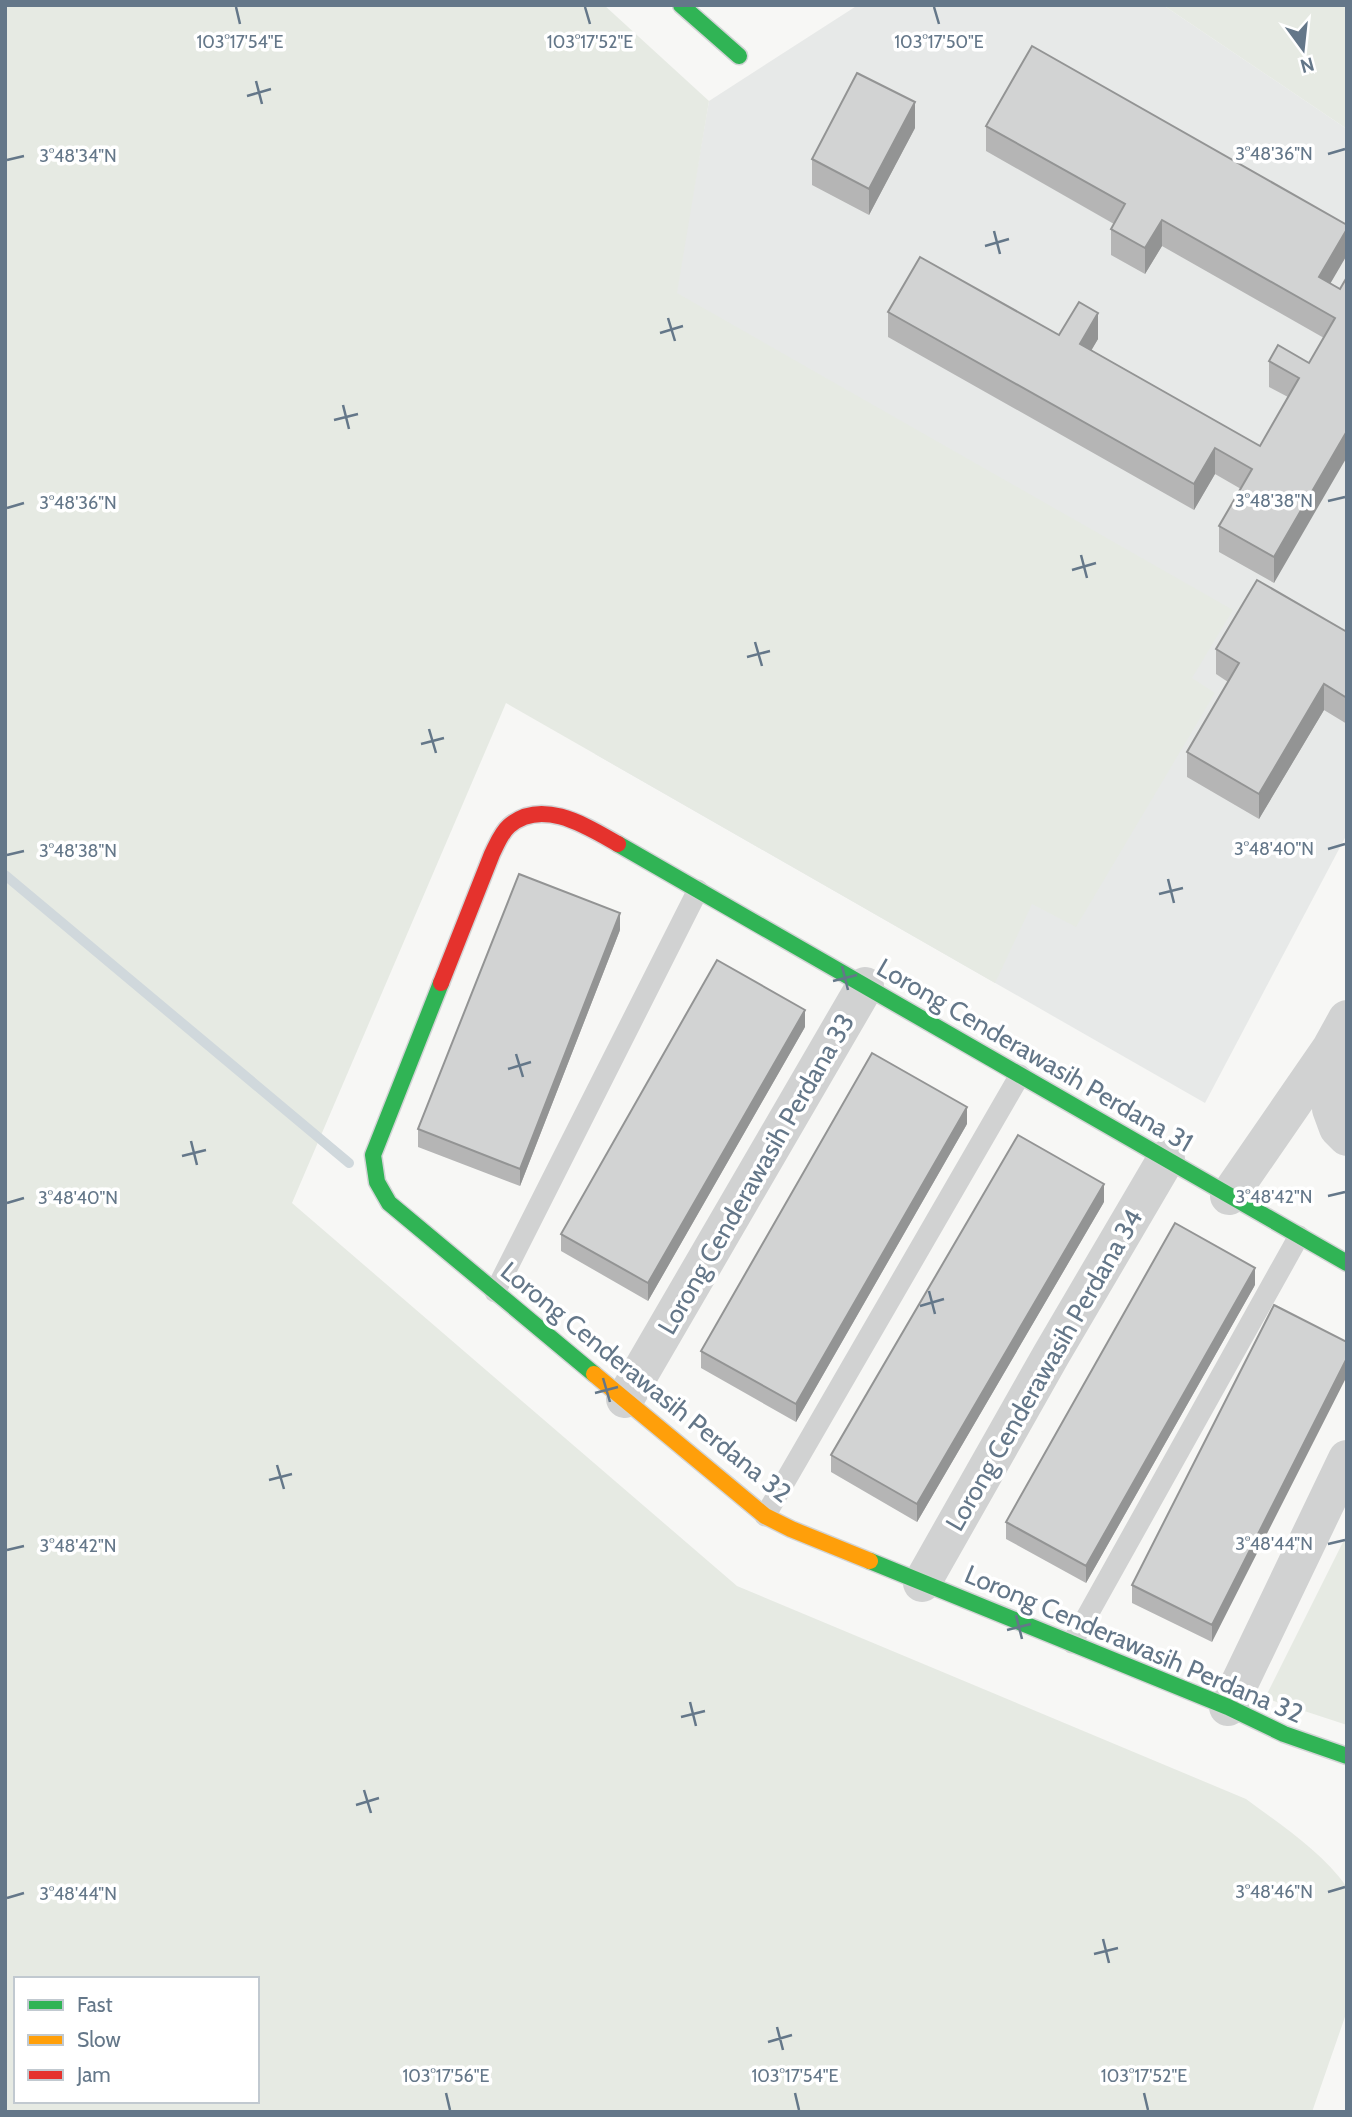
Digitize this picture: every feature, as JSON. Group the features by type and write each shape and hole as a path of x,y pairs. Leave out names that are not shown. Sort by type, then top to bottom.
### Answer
{"street":[{"path":"681,5 739,56"},
{"name":"Lorong Cenderawasih Perdana 32","path":"590,828 572,819 551,814 530,815 511,824 502,835 492,854 373,1155 377,1182 389,1203 765,1516 791,1530 1228,1707 1284,1734 1347,1756"},
{"name":"Lorong Cenderawasih Perdana 31","path":"590,828 1347,1263"},
{"name":"Lorong Cenderawasih Perdana 33","path":"625,1399 865,986"},
{"path":"1339,1034 1331,1109 1338,1128 1347,1137"},
{"path":"1230,1196 1339,1034"},
{"name":"Lorong Cenderawasih Perdana 34","path":"922,1583 1166,1159"},
{"path":"1228,1707 1347,1460"},
{"path":"1284,1734 1347,1769"}],"lane":[{"path":"495,1292 698,890"},
{"path":"765,1516 1020,1075"},
{"path":"1072,1643 1299,1236"}],"shaded area":[{"path":"5,5 604,5 709,101 677,293 1233,610 1192,678 1215,693 1076,927 1032,904 995,983 506,703 292,1203 737,1586 1246,1799 1313,1850 1347,1887 1347,2011 1312,2112 5,2112"},
{"path":"858,5 1163,5 1347,129 1347,834 1205,1103 595,754 709,101"},
{"path":"1163,5 1347,5 1347,129"},
{"path":"1347,1534 1347,1725 1265,1698"}],"building":[{"path":"1032,46 1347,225 1319,277 1340,289 1347,277 1347,431 1274,557 1219,526 1252,469 1215,448 1194,484 888,312 920,257 1059,335 1079,302 1098,313 1080,344 1260,446 1299,378 1269,361 1278,345 1309,363 1335,318 1162,220 1145,248 1111,229 1125,204 986,126"},
{"path":"857,73 915,102 869,189 812,159"},
{"path":"1257,580 1347,632 1347,698 1324,684 1259,794 1187,752 1239,663 1216,649"},
{"path":"519,874 620,913 520,1169 418,1129"},
{"path":"717,960 805,1010 648,1283 561,1234"},
{"path":"872,1053 967,1107 796,1404 701,1351"},
{"path":"1018,1135 1104,1184 917,1504 831,1455"},
{"path":"1175,1223 1255,1268 1086,1566 1006,1522"},
{"path":"1274,1305 1347,1342 1347,1358 1212,1625 1132,1585"}],"waterway":[{"path":"5,875 349,1163"}],"traffic: fast":[{"path":"681,5 739,56"},
{"path":"618,844 1347,1263"},
{"path":"441,983 373,1155 377,1182 389,1203 594,1374"},
{"path":"870,1561 1228,1707 1284,1734 1347,1756"}],"traffic: slow":[{"path":"594,1374 765,1516 870,1561"}],"traffic: jam":[{"path":"441,983 492,854 501,835 509,826 522,818 550,814 579,823 618,844"}]}
